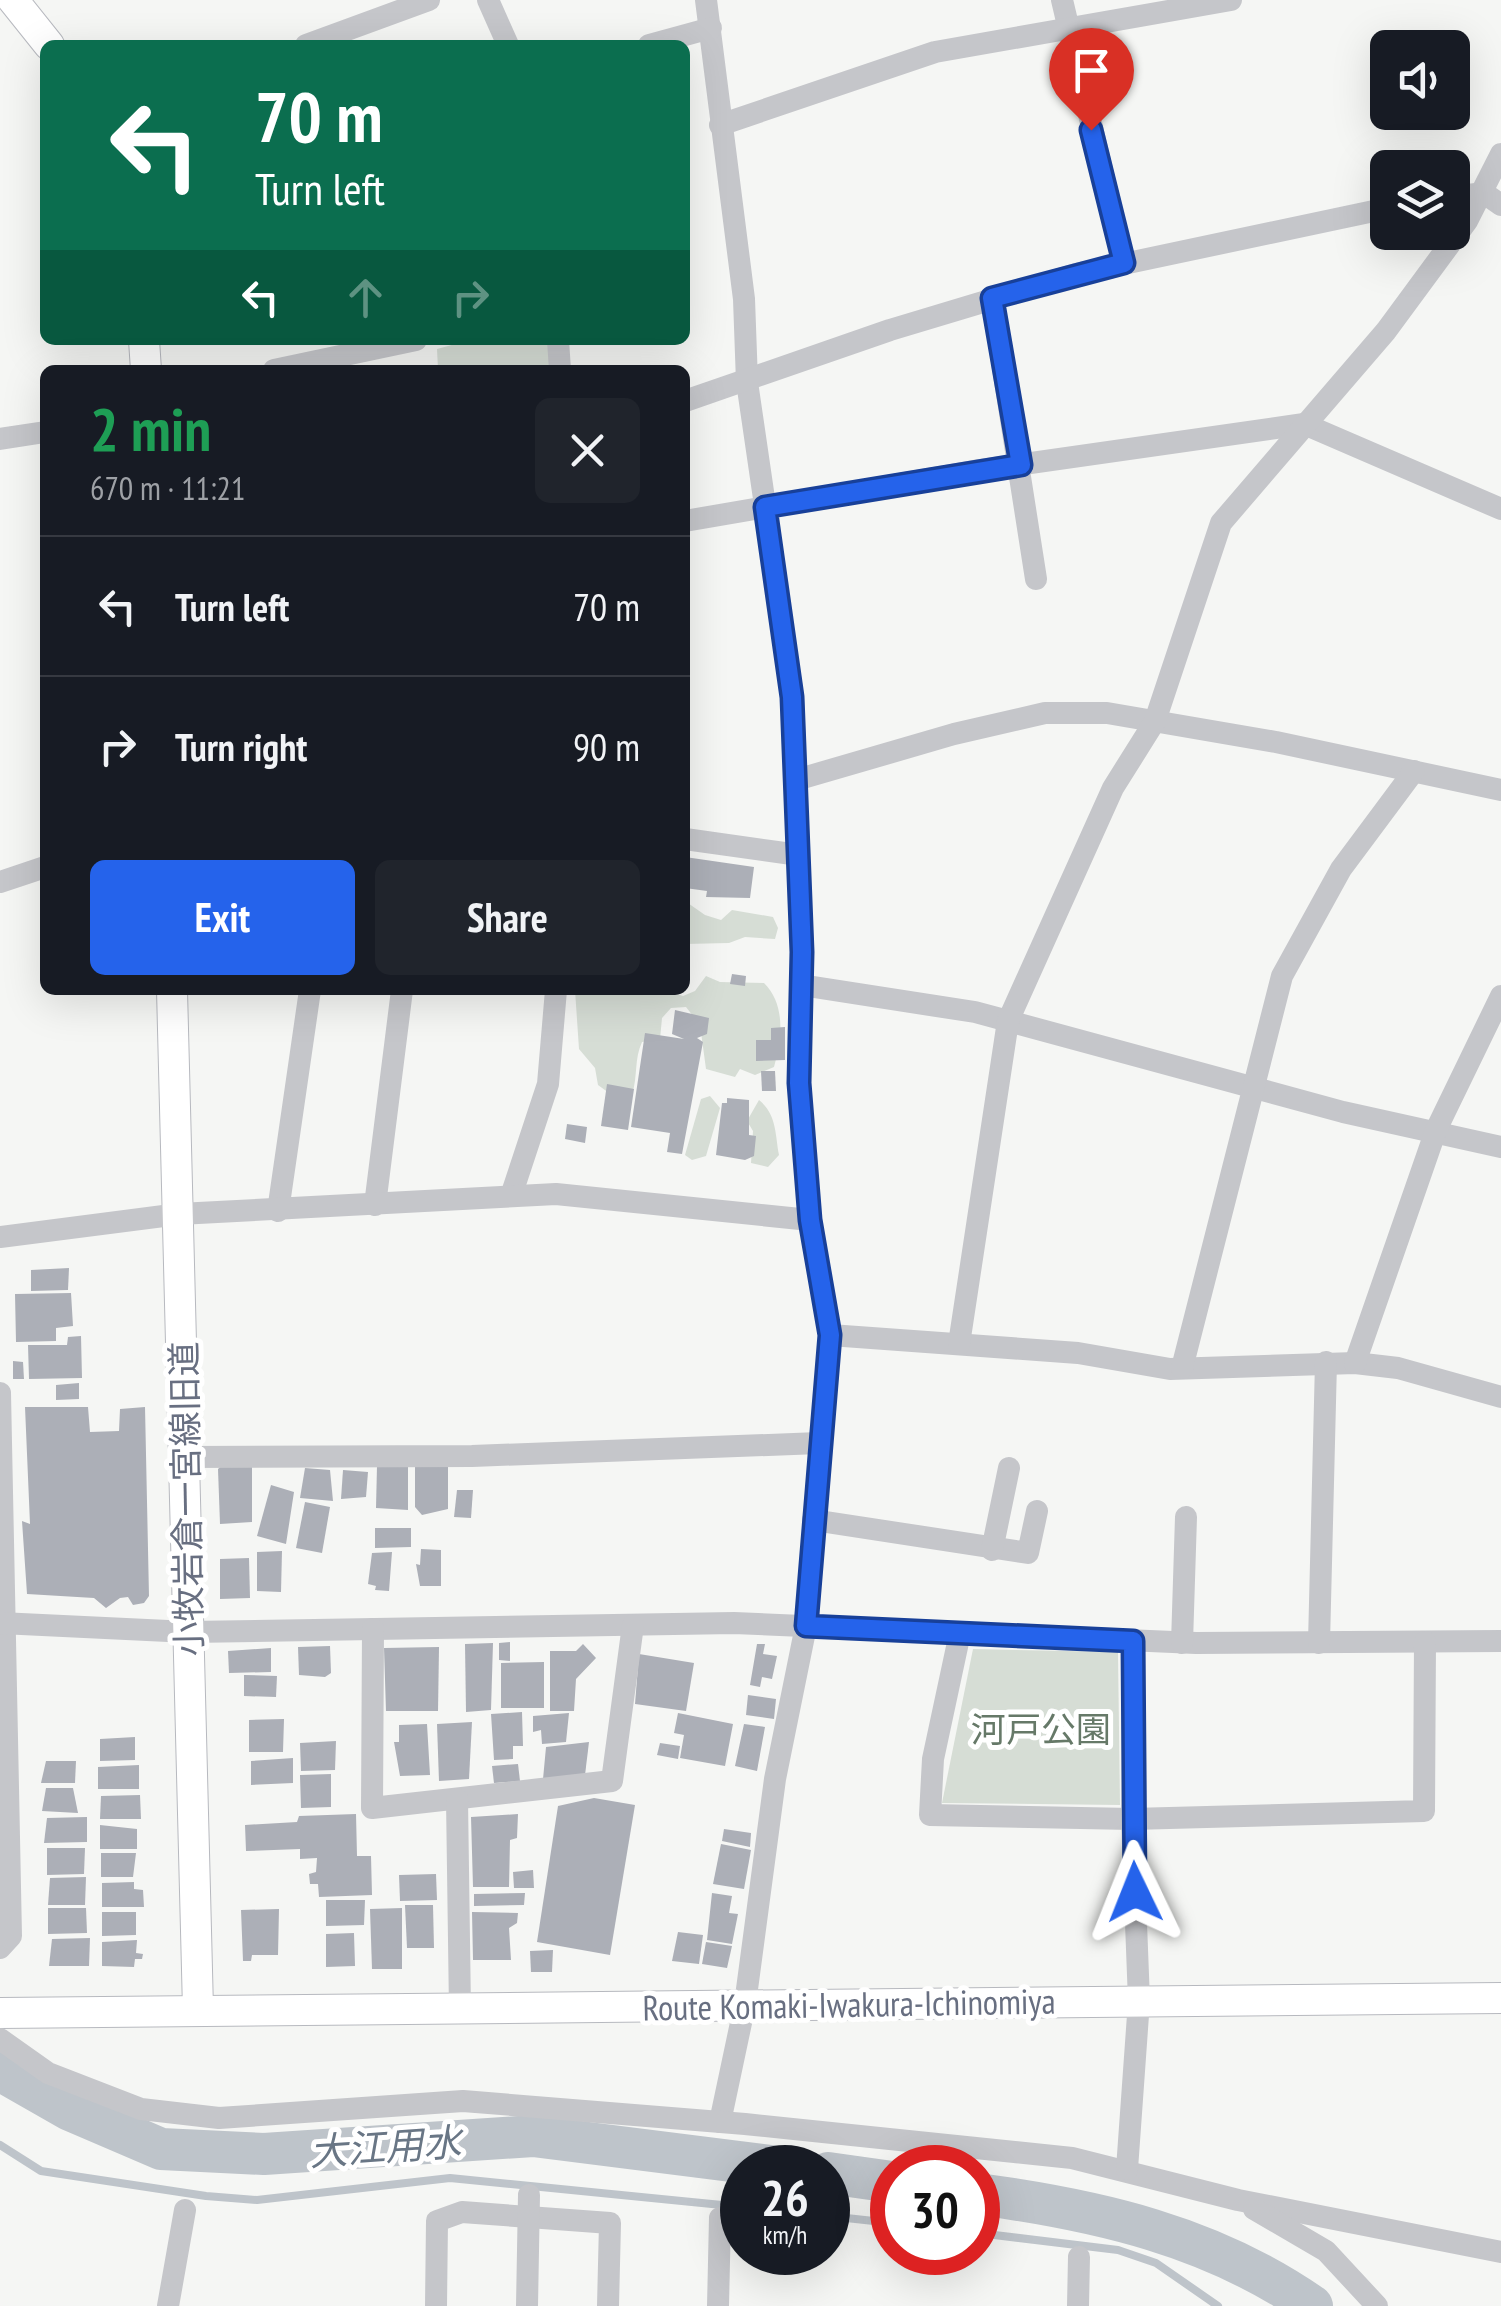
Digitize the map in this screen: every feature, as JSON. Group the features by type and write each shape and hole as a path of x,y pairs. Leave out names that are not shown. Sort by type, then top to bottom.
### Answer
{"main road":[{"path":"13,0 46,40"},
{"name":"小牧岩倉一宮線旧道","path":"172,995 198,2009"},
{"name":"Route Komaki-Iwakura-Ichinomiya","path":"0,2013 1501,1998"}],"street":[{"path":"320,40 429,0"},
{"path":"488,0 506,40"},
{"path":"706,0 744,299 747,382 792,697 802,985 799,1083 810,1220 830,1335 806,1626 775,1779 745,2004 720,2122"},
{"path":"1062,0 1124,263"},
{"path":"720,125 935,52 1231,0"},
{"path":"667,40 711,28"},
{"path":"958,1344 1008,1021 1113,788 1155,722 1221,522 1386,331 1492,199 1501,154"},
{"path":"690,399 992,298 1124,263 1370,212"},
{"path":"992,298 1036,579"},
{"path":"294,365 389,345"},
{"path":"690,520 1021,465 1304,424 1501,509"},
{"path":"0,439 40,433"},
{"path":"796,780 1046,713 1107,713 1501,790"},
{"path":"1182,1368 1282,976 1341,869 1414,771"},
{"path":"690,840 799,855"},
{"path":"0,882 40,869"},
{"path":"802,985 1008,1021 1343,1112 1501,1147"},
{"path":"278,1211 309,995"},
{"path":"376,1204 401,995"},
{"path":"511,1196 548,1084 556,995"},
{"path":"1355,1363 1436,1130 1501,996"},
{"path":"0,1237 179,1214 556,1194 810,1220"},
{"path":"830,1335 1078,1353 1182,1368 1355,1363 1398,1368 1501,1397"},
{"path":"1319,1642 1326,1362"},
{"path":"0,1393 11,1936 0,1948"},
{"path":"185,1457 472,1456 819,1443"},
{"path":"992,1550 1009,1468"},
{"path":"813,1520 1028,1553 1038,1511"},
{"path":"1182,1643 1186,1516"},
{"path":"2,1623 189,1632 806,1626 1182,1643 1501,1641"},
{"path":"373,1629 372,1808 612,1781 633,1625"},
{"path":"960,1633 933,1759 930,1815 1132,1819 1424,1811 1425,1642"},
{"path":"1127,2170 1139,2001 1132,1819 1133,1641"},
{"path":"456,1799 460,2011"},
{"path":"0,2039 48,2074 141,2109 218,2118 464,2101 1072,2158 1238,2200 1501,2252"},
{"path":"1238,2200 1326,2251 1377,2306"},
{"path":"527,2306 529,2205"},
{"path":"436,2306 437,2221 462,2212 529,2205 610,2222 608,2306"},
{"path":"168,2306 185,2210"},
{"path":"718,2306 720,2218"},
{"path":"1078,2306 1079,2257"}],"green space":[{"path":"452,345 551,345 551,365 438,365 437,349"},
{"path":"690,904 721,920 732,910 773,917 778,928 775,939 745,937 729,943 690,944"},
{"path":"706,976 720,982 764,983 779,1012 774,1067 755,1075 740,1069 735,1077 706,1069 700,1025 686,1007 671,1008 662,1018 660,1039 642,1042 632,1095 609,1093 598,1085 595,1068 579,1049 575,995 683,996 695,991"},
{"path":"710,1096 720,1108 706,1156 692,1160 685,1155 701,1099"},
{"path":"759,1100 772,1118 776,1132 779,1155 768,1167 751,1163 753,1131 747,1121"},
{"name":"河戸公園","path":"973,1649 1118,1652 1120,1805 942,1803"}],"building":[{"path":"690,858 754,867 750,898 706,897 707,891 690,889"},
{"path":"732,974 746,976 745,986 730,984"},
{"path":"675,1010 709,1018 707,1034 697,1038 703,1042 682,1154 667,1152 670,1133 631,1127 645,1033 684,1039 672,1034"},
{"path":"785,1027 785,1060 756,1061 756,1040 771,1040 771,1028"},
{"path":"761,1071 775,1071 776,1091 762,1091"},
{"path":"607,1084 634,1089 628,1130 601,1126"},
{"path":"727,1098 749,1100 749,1135 756,1136 754,1156 745,1160 716,1155 722,1103 727,1103"},
{"path":"567,1124 587,1127 585,1143 565,1139"},
{"path":"69,1268 68,1290 31,1291 31,1270"},
{"path":"71,1293 73,1326 56,1328 56,1341 16,1342 15,1294"},
{"path":"81,1336 82,1378 29,1379 28,1345 67,1345 68,1337"},
{"path":"13,1361 23,1362 24,1379 13,1379"},
{"path":"79,1383 79,1399 56,1400 56,1385"},
{"path":"25,1407 88,1407 90,1432 119,1431 120,1409 145,1407 149,1596 144,1603 133,1605 128,1597 120,1598 106,1608 94,1598 27,1594 22,1521 30,1524"},
{"path":"225,1463 252,1465 252,1522 220,1524 218,1469"},
{"path":"408,1465 408,1510 376,1508 377,1466"},
{"path":"448,1466 448,1509 422,1515 415,1507 415,1467"},
{"path":"305,1468 330,1470 333,1501 300,1498"},
{"path":"343,1470 368,1472 366,1497 341,1499"},
{"path":"271,1485 294,1492 286,1544 257,1536"},
{"path":"457,1490 473,1490 471,1518 454,1517"},
{"path":"305,1502 330,1507 322,1553 296,1548"},
{"path":"375,1528 411,1528 411,1547 375,1548"},
{"path":"421,1549 441,1550 441,1586 420,1586 416,1564 420,1565"},
{"path":"282,1551 281,1592 257,1591 257,1552"},
{"path":"392,1552 389,1591 375,1590 376,1586 368,1584 372,1553"},
{"path":"249,1558 250,1598 220,1599 220,1559"},
{"path":"510,1642 510,1661 499,1660 499,1643"},
{"path":"493,1643 491,1710 466,1712 465,1644"},
{"path":"583,1644 596,1658 576,1679 574,1711 550,1711 550,1651 576,1651"},
{"path":"757,1644 765,1644 763,1654 777,1656 772,1679 762,1677 760,1687 750,1685"},
{"path":"330,1646 331,1673 325,1677 299,1675 298,1647"},
{"path":"439,1647 438,1711 386,1711 384,1648"},
{"path":"271,1648 271,1672 229,1673 228,1651"},
{"path":"639,1654 694,1663 686,1711 635,1704"},
{"path":"544,1662 544,1708 501,1708 501,1663"},
{"path":"244,1675 277,1676 276,1697 244,1696"},
{"path":"748,1695 776,1699 774,1719 746,1715"},
{"path":"522,1712 523,1746 513,1746 513,1759 494,1760 491,1714"},
{"path":"569,1713 566,1742 542,1744 541,1730 533,1732 533,1716"},
{"path":"678,1713 733,1724 725,1766 680,1758 684,1735 674,1733"},
{"path":"284,1719 283,1752 249,1752 249,1720"},
{"path":"472,1722 469,1779 439,1781 437,1724"},
{"path":"427,1724 430,1775 400,1776 394,1742 399,1742 399,1725"},
{"path":"744,1724 765,1727 757,1771 735,1766"},
{"path":"135,1737 135,1760 100,1761 100,1739"},
{"path":"336,1741 335,1770 301,1771 300,1743"},
{"path":"589,1742 585,1775 543,1779 546,1747"},
{"path":"660,1743 680,1746 678,1759 657,1755"},
{"path":"293,1758 293,1783 251,1785 251,1761"},
{"path":"46,1761 76,1761 75,1783 41,1783"},
{"path":"518,1764 520,1781 494,1783 492,1766"},
{"path":"139,1765 139,1789 98,1789 98,1767"},
{"path":"331,1774 331,1807 301,1808 300,1775"},
{"path":"46,1788 73,1788 78,1813 42,1811"},
{"path":"140,1795 141,1819 100,1819 101,1796"},
{"path":"594,1798 635,1805 610,1955 537,1942 558,1806"},
{"path":"356,1814 357,1856 371,1856 372,1895 319,1897 318,1884 310,1884 309,1874 316,1872 317,1858 300,1859 300,1849 246,1851 245,1825 297,1822 299,1816"},
{"path":"518,1814 517,1838 510,1840 509,1887 473,1887 471,1817"},
{"path":"87,1817 87,1842 44,1843 47,1818"},
{"path":"100,1825 137,1829 137,1849 100,1849"},
{"path":"724,1829 751,1833 750,1847 722,1841"},
{"path":"721,1844 751,1850 744,1889 713,1884"},
{"path":"47,1848 85,1848 84,1874 47,1875"},
{"path":"101,1853 136,1853 133,1877 101,1877"},
{"path":"533,1870 534,1888 514,1888 513,1872"},
{"path":"436,1874 437,1900 400,1901 399,1875"},
{"path":"86,1877 85,1905 48,1905 50,1878"},
{"path":"134,1882 134,1889 143,1890 144,1907 102,1907 102,1883"},
{"path":"525,1893 524,1905 474,1906 474,1894"},
{"path":"712,1893 732,1896 729,1913 738,1914 732,1944 707,1940"},
{"path":"326,1900 365,1900 364,1925 326,1926"},
{"path":"405,1905 433,1905 434,1948 407,1948"},
{"path":"48,1908 86,1908 87,1933 48,1934"},
{"path":"402,1908 402,1969 372,1969 370,1909"},
{"path":"279,1909 278,1955 252,1955 251,1961 243,1961 241,1910"},
{"path":"102,1912 136,1912 136,1935 102,1936"},
{"path":"472,1912 518,1913 517,1923 509,1928 511,1960 473,1960"},
{"path":"678,1932 703,1935 699,1964 672,1961"},
{"path":"354,1933 355,1966 326,1967 326,1934"},
{"path":"90,1938 89,1966 49,1966 52,1939"},
{"path":"137,1940 136,1953 143,1954 142,1959 135,1959 134,1967 102,1966 102,1942"},
{"path":"706,1942 732,1946 727,1968 702,1964"},
{"path":"553,1950 552,1972 531,1972 530,1951"}],"waterway":[{"name":"大江用水","path":"0,2070 70,2110 161,2149 264,2154 533,2136 720,2160"},
{"path":"0,2145 41,2171 206,2196 257,2200 450,2178 720,2205"},
{"name":"大江用水","path":"850,2176 870,2179"},
{"name":"大江用水","path":"1000,2198 1110,2218 1194,2244 1274,2282 1312,2306"},
{"path":"850,2218 870,2221"},
{"path":"1000,2236 1118,2250 1156,2263 1218,2306"}],"route":[{"path":"1091,130 1124,263 992,298 1021,465 765,507 792,697 802,952 799,1083 810,1220 830,1335 806,1626 1133,1641 1135,1892"}]}
